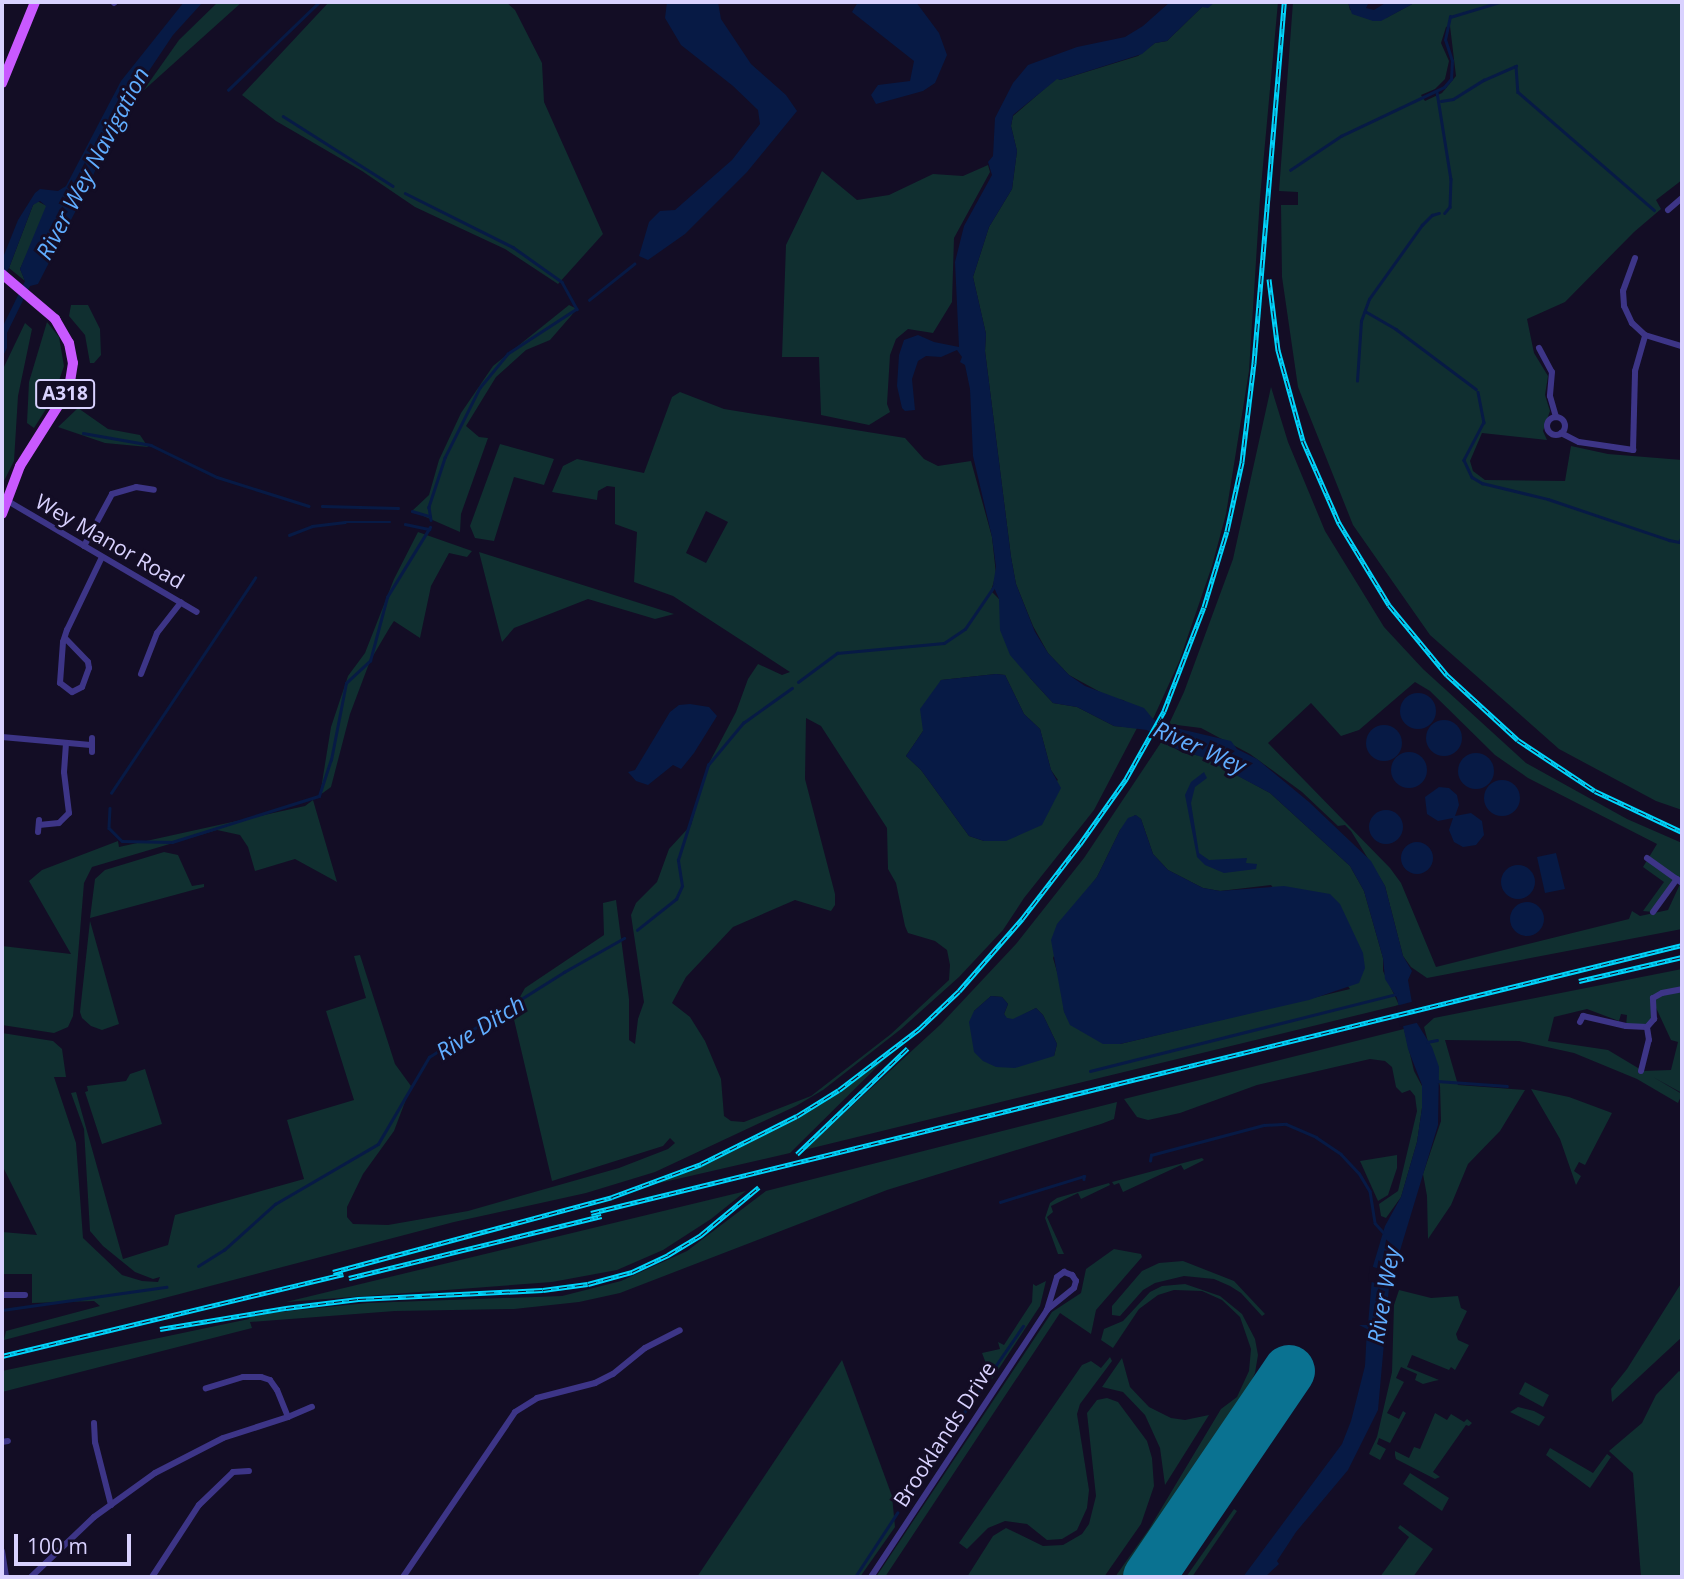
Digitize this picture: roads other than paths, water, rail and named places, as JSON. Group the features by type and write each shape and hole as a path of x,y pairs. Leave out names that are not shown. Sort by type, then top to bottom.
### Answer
{"main road":[{"path":"2,83 36,2"},
{"name":"A318","path":"2,514 20,466 63,398 72,373 71,352 65,334 38,302 4,276"}],"street":[{"path":"1668,210 1682,198"},
{"path":"1635,258 1623,291 1624,306 1632,323 1646,335 1682,346"},
{"path":"1556,416 1550,418 1547,427 1552,434 1561,433 1579,442 1633,450 1635,371 1646,335"},
{"path":"1539,348 1552,372 1550,396 1556,416 1564,423 1561,433"},
{"path":"84,546 113,494 136,487 154,490"},
{"name":"Wey Manor Road","path":"6,500 197,612"},
{"path":"65,638 88,662 89,668 82,687 72,692 60,683 65,638 102,557"},
{"path":"141,674 157,633 181,603"},
{"path":"147,657 157,661"},
{"path":"2,737 92,745"},
{"path":"38,826 58,823 69,813 64,772 65,743"},
{"path":"1647,858 1680,881 1653,912"},
{"path":"1641,1071 1647,1049 1647,1027 1654,1019 1653,998 1662,993 1682,989"},
{"path":"1580,1022 1583,1016 1626,1027 1647,1027"},
{"path":"1061,1273 1072,1275 1076,1285 1068,1293 1058,1290 1055,1284 1061,1273"},
{"name":"Brooklands Drive","path":"871,1577 1047,1310 1055,1284"},
{"name":"Brooklands Drive","path":"1047,1310 1068,1293"},
{"path":"2,1295 25,1295"},
{"path":"403,1577 515,1412 537,1398 595,1383 613,1374 645,1348 680,1330"},
{"path":"206,1388 243,1377 270,1380 288,1417"},
{"path":"31,1577 75,1533 171,1464 223,1438 312,1407"},
{"path":"94,1423 94,1442 111,1505"},
{"path":"152,1577 199,1505 233,1472 249,1471"},
{"path":"2,1551 6,1577"}],"water":[{"name":"River Wey Navigation","path":"184,2 203,2 173,35 118,117 89,185 38,284 30,286 7,333 7,348 2,358 2,328 25,281 20,269 46,206 40,201 33,205 9,268 2,278 2,260 18,220 40,189 58,191 66,186 121,81"},
{"path":"667,2 718,2 721,19 751,64 786,95 797,111 747,172 685,234 648,260 639,256 649,222 660,211 675,210 732,160 760,124 758,110 733,86 681,45 665,18"},
{"path":"858,2 916,2 939,33 947,55 935,83 923,91 876,104 871,95 878,85 910,81 914,61 852,12"},
{"name":"River Wey","path":"1170,2 1215,2 1208,8 1202,7 1167,41 1155,43 1142,54 1057,79 1013,115 1011,126 1017,151 1012,189 989,227 973,277 986,334 985,351 1011,557 1016,584 1035,632 1048,653 1069,675 1085,686 1144,708 1153,719 1167,726 1231,741 1237,749 1257,759 1309,802 1371,861 1385,886 1403,956 1412,971 1408,980 1415,1020 1432,1047 1439,1067 1438,1125 1389,1287 1378,1410 1348,1470 1296,1532 1277,1561 1279,1564 1265,1577 1243,1577 1342,1444 1351,1421 1365,1366 1367,1329 1359,1325 1368,1325 1373,1266 1385,1226 1401,1197 1417,1142 1422,1108 1422,1085 1408,1049 1397,998 1385,979 1383,958 1364,891 1350,866 1270,793 1202,757 1171,747 1147,730 1114,726 1077,707 1053,703 1010,655 1000,630 999,599 993,585 996,567 992,537 973,456 970,389 965,365 960,362 962,357 957,350 941,357 926,356 918,361 912,379 915,410 905,411 902,408 897,386 899,355 904,340 918,335 934,342 959,347 955,262 964,226 992,175 988,162 993,156 995,118 1013,83 1028,65 1077,47 1125,37 1143,26"},
{"path":"1348,2 1369,2 1366,8 1374,10 1387,2 1416,2 1381,21 1373,21 1352,14"},
{"path":"1005,675 1024,714 1040,729 1051,770 1061,788 1042,825 1006,841 984,841 969,836 921,770 906,756 923,731 920,709 941,680"},
{"path":"1418,693 1430,699 1436,711 1430,723 1418,729 1406,723 1400,711 1406,699"},
{"path":"679,705 709,707 717,716 694,753 681,769 673,765 648,785 636,781 628,772 635,770 670,712"},
{"path":"1444,720 1456,726 1462,738 1456,750 1444,756 1432,750 1426,738 1432,726"},
{"path":"1384,725 1396,731 1402,743 1396,755 1384,761 1372,755 1366,743 1372,731"},
{"path":"1409,752 1421,758 1427,770 1421,782 1409,788 1397,782 1391,770 1397,758"},
{"path":"1476,753 1488,759 1494,771 1488,783 1476,789 1464,783 1458,771 1464,759"},
{"path":"1204,772 1207,778 1195,787 1191,803 1199,853 1209,860 1247,858 1246,863 1257,864 1256,869 1224,873 1205,865 1197,857 1185,795 1191,782"},
{"path":"1502,780 1514,786 1520,798 1514,810 1502,816 1490,810 1484,798 1490,786"},
{"path":"1439,787 1449,788 1457,795 1459,805 1455,816 1471,813 1482,821 1484,835 1476,845 1463,847 1454,842 1449,830 1453,818 1438,821 1427,814 1425,797"},
{"path":"1386,810 1398,815 1403,827 1398,839 1386,844 1374,839 1369,827 1374,815"},
{"path":"1136,815 1141,819 1153,854 1168,870 1203,888 1220,891 1284,886 1330,894 1340,904 1363,953 1365,968 1359,983 1309,1000 1120,1044 1103,1044 1070,1025 1064,1012 1051,940 1057,924 1097,877 1128,818"},
{"path":"1417,842 1429,846 1433,858 1429,870 1417,874 1405,870 1401,858 1405,846"},
{"path":"1556,853 1565,889 1545,893 1537,857"},
{"path":"1518,865 1530,870 1535,882 1530,894 1518,899 1506,894 1501,882 1506,870"},
{"path":"1527,902 1539,907 1544,919 1539,931 1527,936 1515,931 1510,919 1515,907"},
{"path":"991,996 1002,997 1008,1004 1004,1014 1007,1018 1013,1019 1036,1008 1043,1015 1057,1044 1054,1056 1015,1068 996,1067 983,1061 974,1052 969,1022 974,1011"}],"waterway":[{"path":"228,90 319,2"},
{"path":"1290,170 1341,136 1444,87 1451,79 1452,61 1445,40 1450,17 1500,2"},
{"path":"1441,101 1453,99 1484,80 1516,66 1518,92 1654,210"},
{"path":"1437,92 1451,179 1450,207 1445,213"},
{"path":"283,116 393,186"},
{"path":"405,193 513,247 562,282 577,309 508,354 480,388 445,458 429,507 431,520"},
{"path":"1357,381 1361,321 1369,299 1422,225 1432,215 1439,213"},
{"path":"589,300 634,264"},
{"path":"1365,311 1396,329 1476,389"},
{"path":"1478,392 1484,422 1464,460 1472,477 1482,483 1548,499 1669,540 1679,542 1682,537"},
{"path":"83,433 151,445 217,477 309,506"},
{"path":"322,506 398,508"},
{"path":"412,511 429,516"},
{"path":"289,535 312,526 345,522 390,522"},
{"path":"405,524 429,529"},
{"path":"110,808 109,828 122,841 172,842 319,796 331,760 346,683 370,661 387,597 430,527"},
{"path":"111,793 255,578"},
{"name":"Rive Ditch","path":"798,682 837,653 944,643 965,629 995,585"},
{"name":"Rive Ditch","path":"637,930 676,899 682,886 678,860 708,765 743,723 792,688"},
{"name":"Rive Ditch","path":"198,1266 224,1250 275,1204 378,1144 429,1057 564,972 624,938"},
{"path":"1090,1071 1396,994"},
{"path":"1427,1042 1437,1040"},
{"path":"1437,1081 1507,1086"},
{"path":"1150,1161 1151,1155 1264,1125 1286,1124 1316,1137 1341,1154 1359,1173 1370,1191 1375,1223 1383,1232"},
{"path":"1000,1202 1084,1176 1084,1179"},
{"name":"Rive Ditch","path":"2,1310 166,1287"},
{"path":"990,1374 1023,1326"},
{"path":"906,1499 982,1386"},
{"path":"855,1577 897,1513"}],"railway":[{"path":"333,1272 612,1197 701,1164 797,1116 839,1090 919,1029 959,991 1022,919 1080,844 1126,779 1164,711 1204,607 1227,531 1242,462 1254,363 1284,2"},
{"path":"1269,279 1278,350 1303,441 1339,523 1389,605 1447,675 1518,740 1595,791 1682,832"},
{"path":"591,1213 1682,945"},
{"path":"1579,981 1682,957"},
{"path":"797,1154 908,1048"},
{"path":"160,1329 358,1299 543,1290 588,1284 632,1272 668,1255 701,1235 759,1187"},
{"path":"349,1278 601,1216"},
{"path":"2,1356 343,1274"}]}
